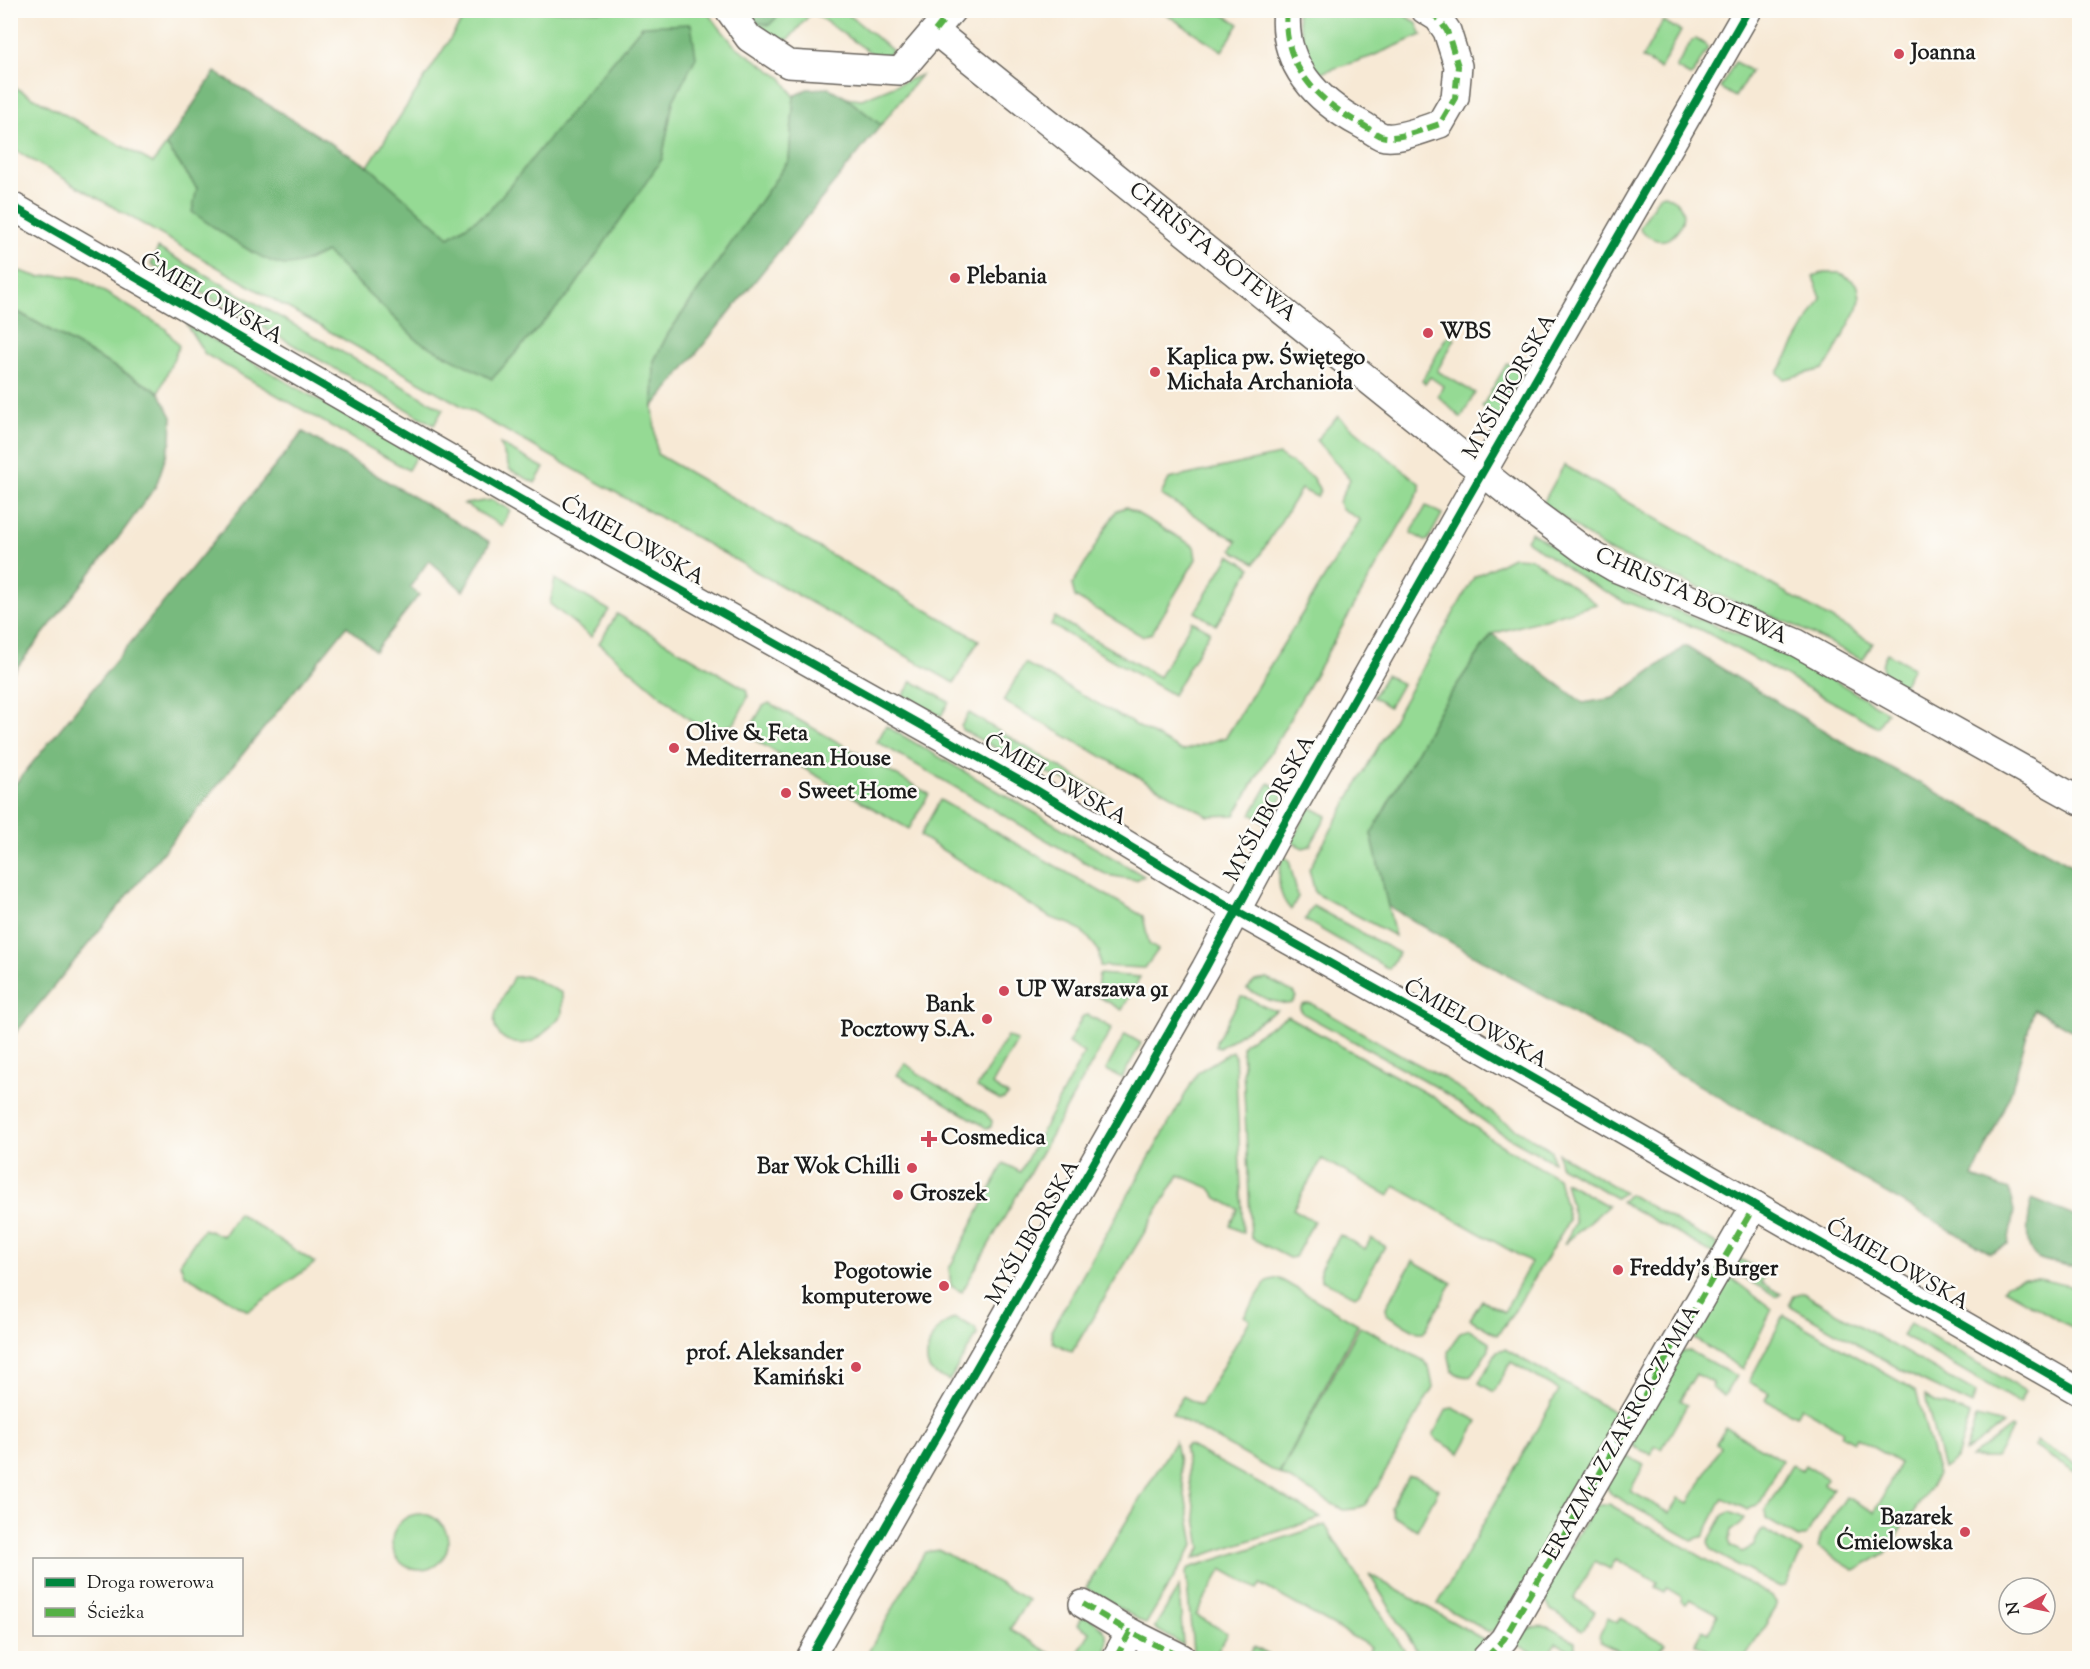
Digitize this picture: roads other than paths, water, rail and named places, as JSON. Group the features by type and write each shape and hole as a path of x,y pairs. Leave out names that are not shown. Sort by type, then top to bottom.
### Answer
{"street":[{"name":"CHRISTA BOTEWA","path":"729,10 749,38 788,64 900,71 943,21 1484,471 1584,550 1615,568 1797,643 2079,801"},
{"path":"1287,10 1286,22 1294,63 1317,94 1345,116 1382,136 1404,135 1440,124 1455,98 1458,66 1447,31 1438,18 1425,10"},
{"name":"MYŚLIBORSKA","path":"810,1659 1205,969 1235,910 1745,12"},
{"name":"ĆMIELOWSKA","path":"10,205 558,521 1033,788 1235,910 1755,1204 2079,1392"},
{"name":"ERAZMA Z ZAKROCZYMIA","path":"1486,1659 1504,1639 1755,1204"},
{"path":"1083,1604 1182,1659"},
{"path":"1116,1659 1130,1632"}],"place":[{"name":"Joanna","path":"1899,54"},
{"name":"Plebania","path":"955,278"},
{"name":"WBS","path":"1428,333"},
{"name":"Kaplica pw. Świętego Michała Archanioła","path":"1155,372"},
{"name":"Olive & Feta Mediterranean House","path":"674,748"},
{"name":"Sweet Home","path":"786,793"},
{"name":"UP Warszawa 91","path":"1004,991"},
{"name":"Bank Pocztowy S.A.","path":"987,1019"},
{"name":"Cosmedica","path":"929,1139"},
{"name":"Bar Wok Chilli","path":"912,1168"},
{"name":"Groszek","path":"898,1195"},
{"name":"Freddy's Burger","path":"1618,1270"},
{"name":"Pogotowie komputerowe","path":"944,1286"},
{"name":"prof. Aleksander Kamiński","path":"856,1367"},
{"name":"Bazarek Ćmielowska","path":"1965,1532"}]}
